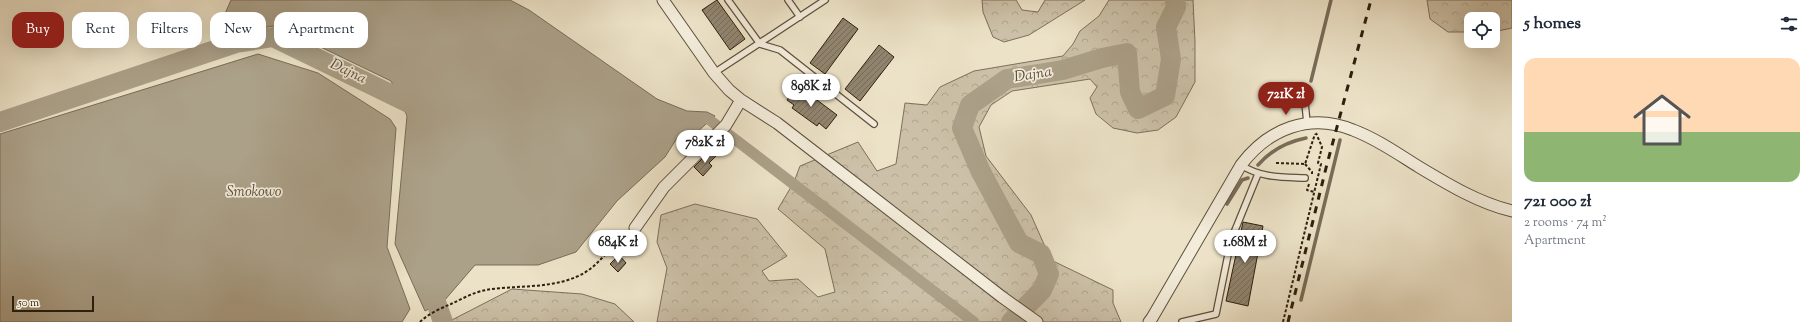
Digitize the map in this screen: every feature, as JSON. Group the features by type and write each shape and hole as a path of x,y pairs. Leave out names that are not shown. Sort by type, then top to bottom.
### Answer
{"street":[{"path":"663,0 714,73 729,90 741,100 778,123 1002,297 1037,322"},
{"path":"635,228 664,187 726,125 741,100"},
{"path":"1153,321 1241,164 1257,146 1270,136 1284,129 1307,123 1331,123 1354,130 1465,193 1485,203 1512,212"}],"lane":[{"path":"728,0 760,44 780,50 874,124"},
{"path":"788,0 800,17"},
{"path":"714,73 826,0"},
{"path":"1307,123 1305,104 1308,94"},
{"path":"1241,164 1258,174 1272,177 1305,178"},
{"path":"1182,322 1216,314 1231,240 1258,174"}],"path":[{"path":"1276,163 1305,164 1316,133 1314,130 1320,130"},
{"path":"1282,322 1321,164 1318,163 1322,147 1316,133"},
{"path":"1308,186 1308,190 1314,192"},
{"path":"420,322 425,317 446,306 484,290 549,284 576,277 597,266 618,240 635,228"}],"green space":[{"path":"982,0 1016,0 1022,10 1038,12 1045,0 1085,0 1029,35 1004,42 993,37 983,12"},
{"path":"1109,0 1193,0 1195,82 1176,117 1158,130 1137,133 1113,128 1096,114 1090,98 1097,87 1090,79 1012,91 991,105 979,127 986,156 1031,215 1051,260 1113,290 1113,303 1121,322 657,322 667,268 657,242 661,215 695,204 757,219 787,256 762,271 769,281 798,279 818,297 835,292 825,249 778,209 794,182 800,166 858,142 877,171 896,164 905,103 927,105 940,87 974,71 1063,56 1073,44 1080,31 1099,16"},
{"path":"1427,0 1512,0 1512,28 1500,31 1500,12 1464,12 1464,32 1448,32 1430,19"},
{"path":"512,289 582,294 615,304 634,322 448,322"}],"water":[{"path":"231,0 510,0 529,10 657,99 687,111 707,112 715,116 696,133 677,138 665,157 617,201 576,252 538,265 475,265 444,301 425,311 395,244 407,116 391,81 323,48 368,48 368,12 274,12 274,26 266,27 266,12 226,12"},
{"name":"Smokowo","path":"258,54 318,73 390,119 396,128 387,247 410,309 402,322 0,322 0,134"}],"building":[{"path":"717,0 745,39 730,50 702,10"},
{"path":"843,18 858,29 825,74 810,63"},
{"path":"879,45 894,57 860,101 845,89"},
{"path":"797,85 837,115 826,129 819,123 817,126 792,108 794,105 787,100"},
{"path":"710,151 716,156 709,163 712,166 703,176 694,167"},
{"path":"1243,222 1263,226 1248,306 1226,301"},
{"path":"619,255 626,263 618,272 610,264"}],"waterway":[{"name":"Dajna","path":"1011,322 1042,290 1049,274 1041,254 1019,243 980,170 962,128 970,105 1007,79 1063,70 1102,58 1127,53 1130,92 1138,109 1165,96 1171,59 1166,27 1176,7 1175,0"},
{"path":"1311,81 1331,0"},
{"name":"Dajna","path":"0,122 236,43 273,37 415,106 417,113"},
{"path":"711,121 974,322"},
{"path":"1258,165 1279,147 1306,138"},
{"path":"1301,300 1340,140"},
{"path":"1227,204 1242,180 1248,178"},
{"name":"Dajna","path":"428,279 443,322"}],"railway":[{"path":"1288,322 1326,168 1371,0"}]}
